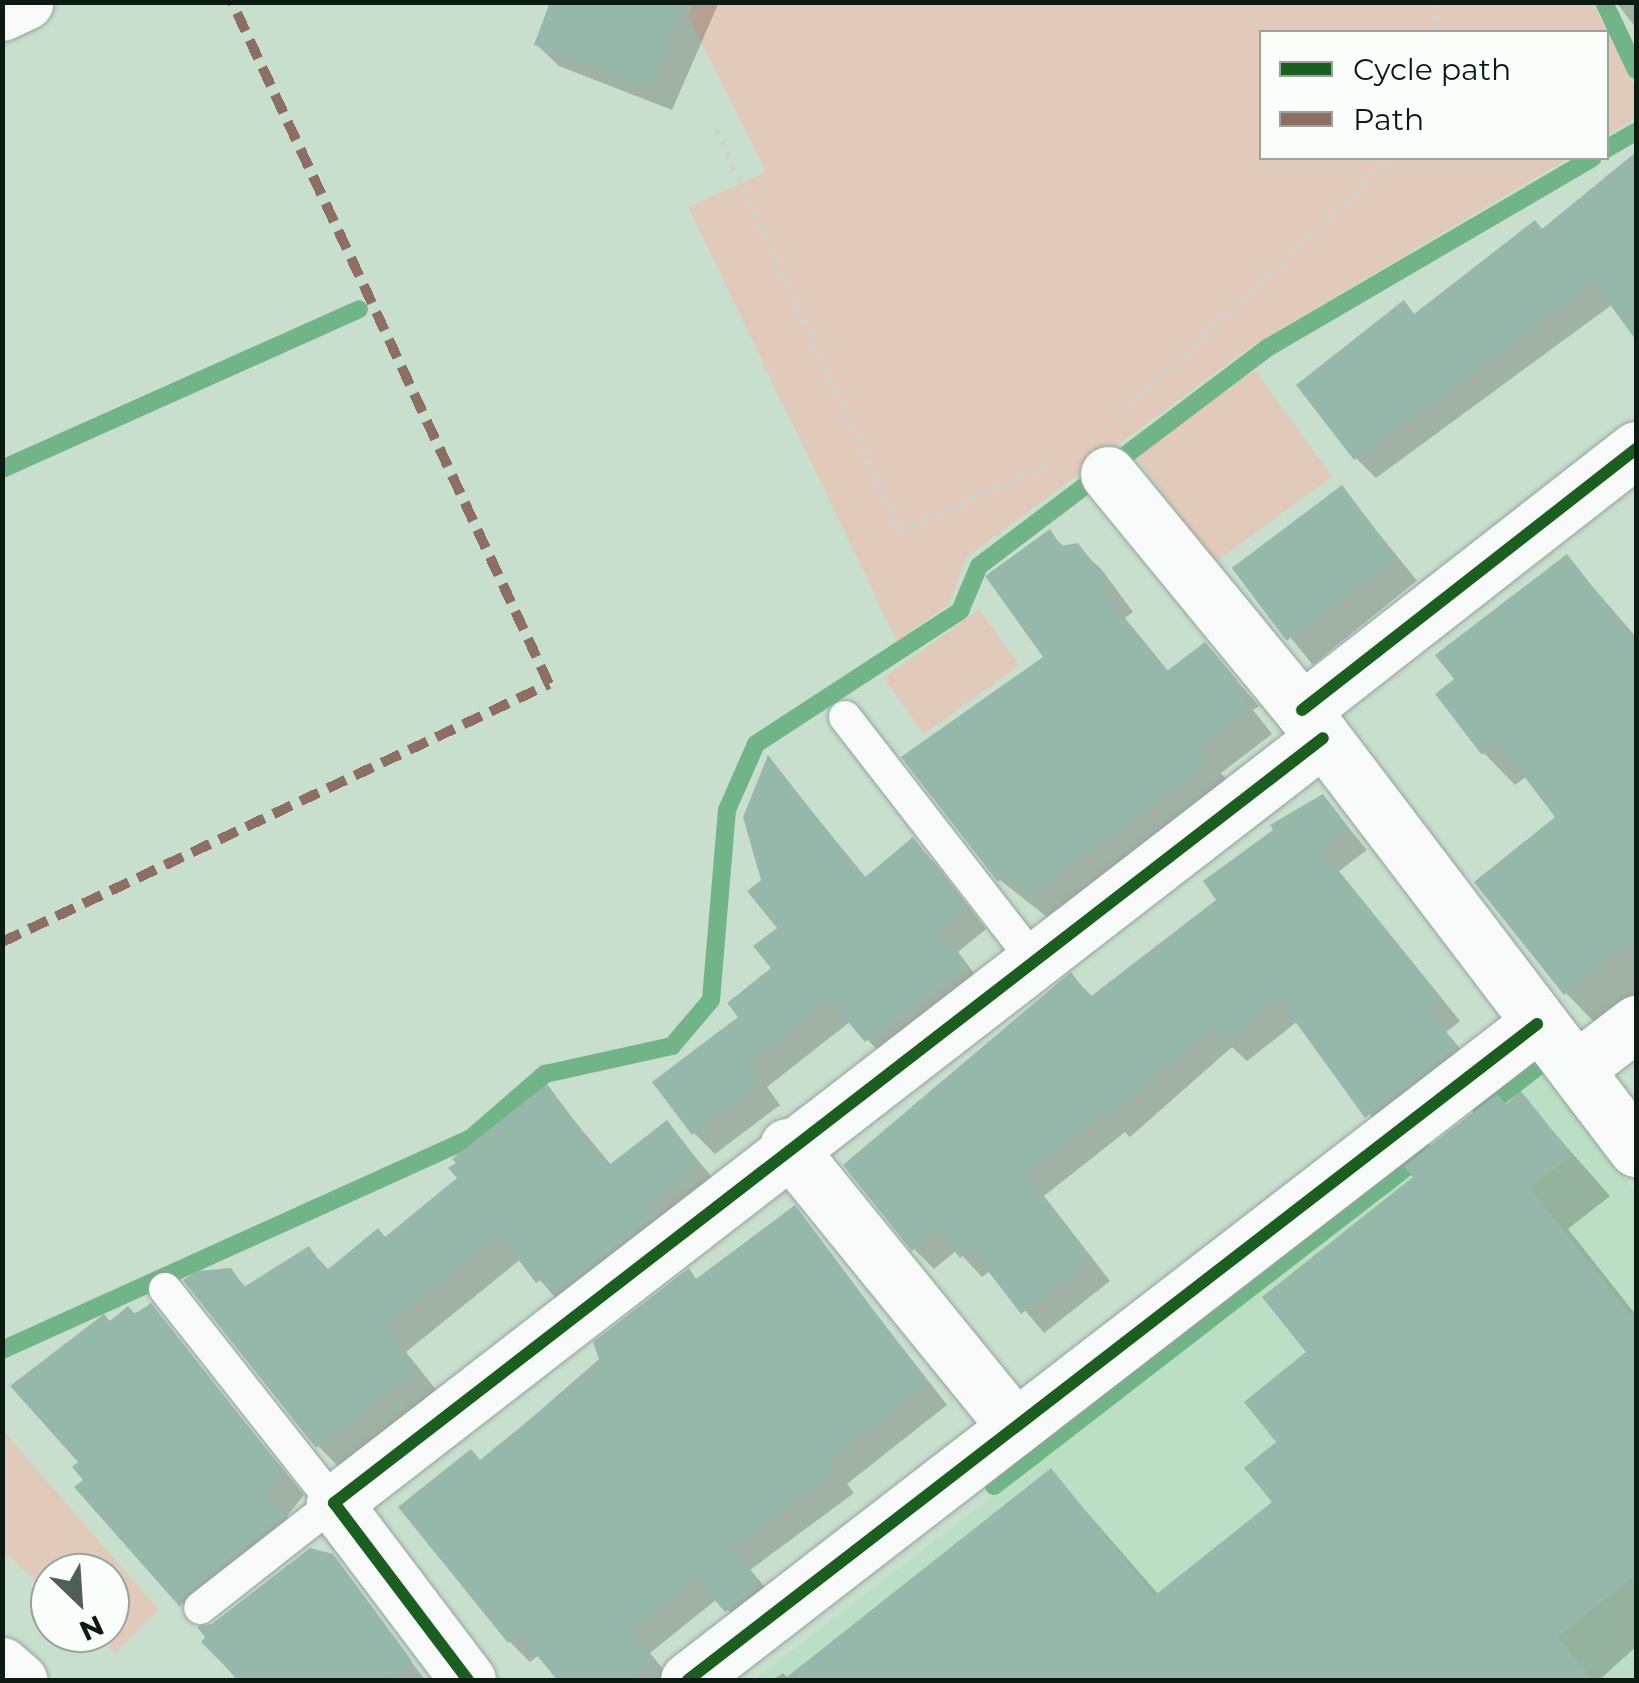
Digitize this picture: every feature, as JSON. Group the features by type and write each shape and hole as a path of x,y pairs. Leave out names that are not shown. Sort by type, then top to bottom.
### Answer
{"main road":[{"path":"2,13 26,2"},
{"path":"468,1680 334,1504 787,1146 1033,959 1636,449"},
{"path":"1096,462 1312,724 1636,1149"},
{"path":"1576,1069 1636,1023"},
{"path":"688,1680 1537,1024"},
{"path":"787,1146 1015,1427"},
{"path":"2,1665 19,1680"}],"lane":[{"path":"845,717 1033,959"},
{"path":"166,1289 334,1504 200,1608"}],"path":[{"path":"1436,2 1436,30"},
{"path":"716,130 900,531 1096,462 1391,160"}],"shaded area":[{"path":"693,2 1593,3 1606,30 1259,30 1259,160 1566,160 1252,346 967,557 949,604 897,641 688,207 766,172 688,16"},
{"path":"1609,35 1636,90 1636,118 1609,134"},
{"path":"1255,370 1333,477 1214,563 1136,456"},
{"path":"979,609 1020,665 924,734 884,678"},
{"path":"1544,1072 1636,1193 1636,1680 754,1680"},
{"path":"2,1429 110,1553 30,1553 30,1576 3,1551"},
{"path":"130,1577 159,1610 130,1638"}],"building":[{"path":"550,2 685,2 650,90 534,45"},
{"path":"1636,152 1636,340 1594,283 1354,460 1296,385 1404,300 1414,314 1535,220 1542,229"},
{"path":"1342,485 1397,558 1287,641 1232,568"},
{"path":"1050,529 1061,546 1078,543 1110,586 1102,593 1167,671 1205,642 1237,680 1231,685 1249,708 1199,748 1210,762 1026,898 1007,874 998,882 901,757 1043,657 985,576"},
{"path":"1567,554 1636,643 1636,937 1564,995 1474,882 1555,817 1498,742 1482,755 1435,694 1454,679 1435,655"},
{"path":"768,755 864,878 913,837 967,907 939,930 966,967 865,1042 830,1000 747,1065 761,1083 692,1135 652,1082 738,1017 727,1003 771,968 753,946 777,928 747,891 761,880 743,817"},
{"path":"1323,794 1349,828 1320,849 1442,999 1428,1010 1458,1046 1365,1118 1279,999 1225,1043 1212,1026 1107,1118 1103,1113 1025,1174 1092,1260 1021,1314 971,1249 960,1258 937,1229 912,1251 843,1165 1071,972 1090,997 1216,900 1203,881 1273,830 1270,825"},
{"path":"547,1084 608,1166 667,1120 701,1165 645,1206 653,1217 555,1293 543,1278 536,1283 499,1234 384,1327 418,1370 316,1448 183,1280 197,1271 231,1268 244,1287 309,1246 326,1271 378,1228 385,1237 457,1178 448,1168 456,1163 452,1159"},
{"path":"1521,1091 1572,1155 1530,1188 1636,1322 1636,1575 1558,1637 1593,1680 783,1680 1051,1468 1154,1596 1272,1502 1244,1468 1276,1442 1244,1402 1306,1352 1262,1297 1413,1177 1404,1166 1497,1094 1506,1104"},
{"path":"795,1205 928,1383 828,1462 835,1470 731,1548 761,1582 725,1612 696,1578 631,1630 654,1659 627,1680 557,1680 519,1633 508,1643 398,1507 471,1449 480,1460 600,1362 593,1342 689,1268 696,1279"},
{"path":"151,1303 284,1472 267,1493 285,1516 188,1592 180,1607 74,1487 83,1480 72,1467 78,1462 10,1386 104,1314 110,1321 128,1306 135,1314"},
{"path":"310,1548 333,1554 412,1661 386,1680 239,1680 201,1642 205,1637 197,1627 212,1624"}],"waterway":[{"path":"1604,2 1636,70"},
{"path":"1609,147 1636,132"},
{"path":"2,1350 471,1138 545,1074 672,1046 711,1000 727,810 756,744 960,611 979,566 1269,347 1590,160"},
{"path":"2,469 359,309"},
{"path":"1482,1110 1540,1065"},
{"path":"994,1486 1425,1153"}],"marked path":[{"path":"2,942 549,684 232,2"}],"cycle path":[{"path":"1302,710 1636,449"},
{"path":"468,1680 334,1503 1323,738"},
{"path":"688,1680 1537,1024"}]}
